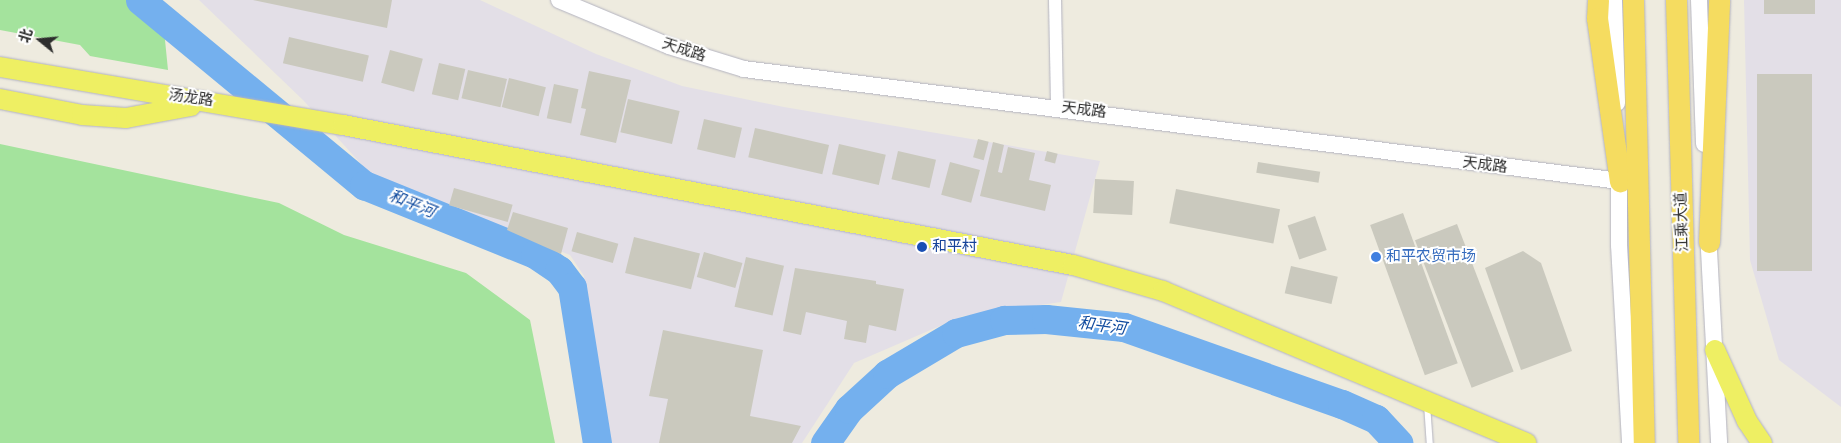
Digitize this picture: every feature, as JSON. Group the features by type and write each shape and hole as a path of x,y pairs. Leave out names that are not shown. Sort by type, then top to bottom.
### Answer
{"highway":[{"path":"1633,0 1644,443"},
{"name":"江乘大道","path":"1676,0 1688,443"},
{"path":"1597,9 1620,181"},
{"path":"1709,242 1719,9"}],"main road":[{"name":"汤龙路","path":"0,67 109,87 220,102"},
{"name":"汤龙路","path":"0,99 82,115 126,118 220,102"},
{"path":"220,102 791,209 1100,272 1163,291 1337,361 1427,403 1527,443"},
{"path":"1715,350 1747,421 1762,443"}],"street":[{"name":"天成路","path":"559,0 669,46 744,69 1058,107 1620,181"},
{"path":"1055,0 1058,107"},
{"path":"1614,0 1620,181 1619,246 1630,443"},
{"path":"1699,0 1719,443"}],"lane":[{"path":"1427,403 1430,443"}],"shaded area":[{"path":"199,0 480,0 596,54 682,86 784,107 1100,161 1061,302 963,316 854,363 802,443 599,443 584,276 570,255 373,177 303,100"},
{"path":"1744,0 1841,0 1841,407 1779,360 1750,260"}],"green space":[{"path":"0,0 161,0 168,70 90,56 80,45 0,30"},
{"path":"0,144 279,203 344,235 466,273 530,320 555,443 0,443"}],"building":[{"path":"253,0 392,0 387,28"},
{"path":"1764,0 1815,0 1815,14 1764,14"},
{"path":"289,37 369,55 363,82 283,63"},
{"path":"390,50 423,59 414,92 381,83"},
{"path":"439,63 465,69 458,100 432,94"},
{"path":"468,70 507,79 500,107 461,98"},
{"path":"589,71 631,80 616,143 580,135 586,109 581,108"},
{"path":"1757,74 1812,74 1812,271 1757,271"},
{"path":"509,78 546,87 539,116 502,107"},
{"path":"554,84 578,89 571,123 547,118"},
{"path":"628,99 680,111 672,144 620,132"},
{"path":"704,119 742,128 735,158 697,149"},
{"path":"755,128 829,145 822,174 748,157"},
{"path":"978,139 989,142 984,160 973,157"},
{"path":"993,142 1004,145 998,172 1002,173 1008,147 1035,153 1029,180 1051,185 1045,211 980,196"},
{"path":"839,144 886,155 879,185 832,174"},
{"path":"898,151 936,160 929,188 891,179"},
{"path":"1047,151 1058,154 1055,164 1044,161"},
{"path":"950,162 980,170 971,203 941,195"},
{"path":"1258,162 1320,172 1319,183 1256,173"},
{"path":"1095,179 1134,181 1132,215 1093,213"},
{"path":"454,188 513,205 508,222 449,205"},
{"path":"1176,189 1280,209 1273,244 1169,223"},
{"path":"513,212 568,228 561,254 507,230"},
{"path":"1403,213 1458,363 1425,375 1370,225"},
{"path":"1315,216 1327,250 1299,259 1288,225"},
{"path":"1457,224 1514,372 1472,388 1415,240"},
{"path":"577,232 618,244 613,263 571,251"},
{"path":"634,237 700,253 691,289 625,273"},
{"path":"1523,251 1541,263 1572,351 1521,370 1485,268"},
{"path":"704,252 742,263 735,288 697,277"},
{"path":"746,257 784,266 773,315 735,307"},
{"path":"1291,266 1338,277 1331,304 1285,293"},
{"path":"795,268 876,281 876,284 904,289 896,331 869,325 866,343 844,339 847,321 806,312 801,335 783,331"},
{"path":"663,330 763,350 750,416 801,426 792,443 659,443 668,399 649,396"}],"waterway":[{"name":"和平河","path":"140,0 364,185 535,254 559,270 572,287 597,443"},
{"name":"和平河","path":"825,443 849,409 887,374 956,333 1004,320 1046,319 1124,327 1342,404 1376,419 1398,443"}],"place":[{"name":"和平村","path":"922,247"},
{"name":"和平农贸市场","path":"1376,257"}]}
